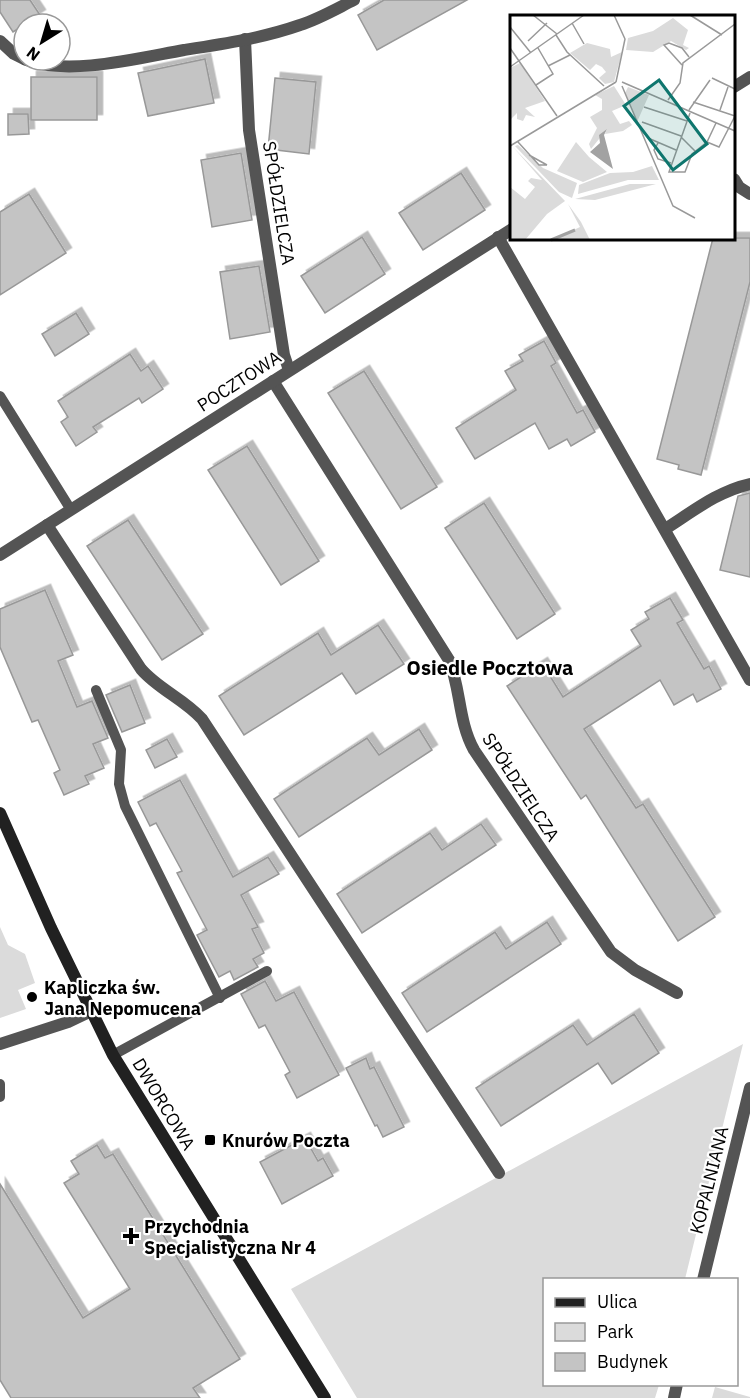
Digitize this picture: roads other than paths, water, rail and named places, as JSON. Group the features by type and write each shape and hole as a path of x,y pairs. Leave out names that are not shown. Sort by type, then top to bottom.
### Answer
{"main road":[{"name":"DWORCOWA","path":"0,813 90,1011 113,1055 325,1398"}],"street":[{"path":"72,65 95,64 245,39 298,26 354,0"},
{"name":"SPÓŁDZIELCZA","path":"245,39 250,136 284,355 289,370"},
{"path":"0,40 12,51"},
{"path":"735,86 750,77"},
{"path":"735,181 750,194"},
{"name":"POCZTOWA","path":"0,555 510,230"},
{"path":"498,237 750,680"},
{"name":"SPÓŁDZIELCZA","path":"273,381 449,660 455,678 465,732 474,750 611,952 635,970 677,993"},
{"path":"665,529 723,493 750,484"},
{"path":"47,525 141,669 153,681 192,709 201,719 499,1173"},
{"path":"0,1044 68,1022 90,1011"},
{"name":"KOPALNIANA","path":"703,1278 750,1088"}],"lane":[{"path":"0,396 71,510"},
{"path":"96,690 121,750 119,784 124,806 219,998"},
{"path":"113,1055 267,971"},
{"path":"0,1084 0,1097"}],"place":[{"name":"Kapliczka św. Jana Nepomucena","path":"32,997"},
{"name":"Knurów Poczta","path":"210,1140"},
{"name":"Przychodnia Specjalistyczna Nr 4","path":"131,1236"}],"district":[{"name":"Osiedle Pocztowa","path":"490,667"}]}
